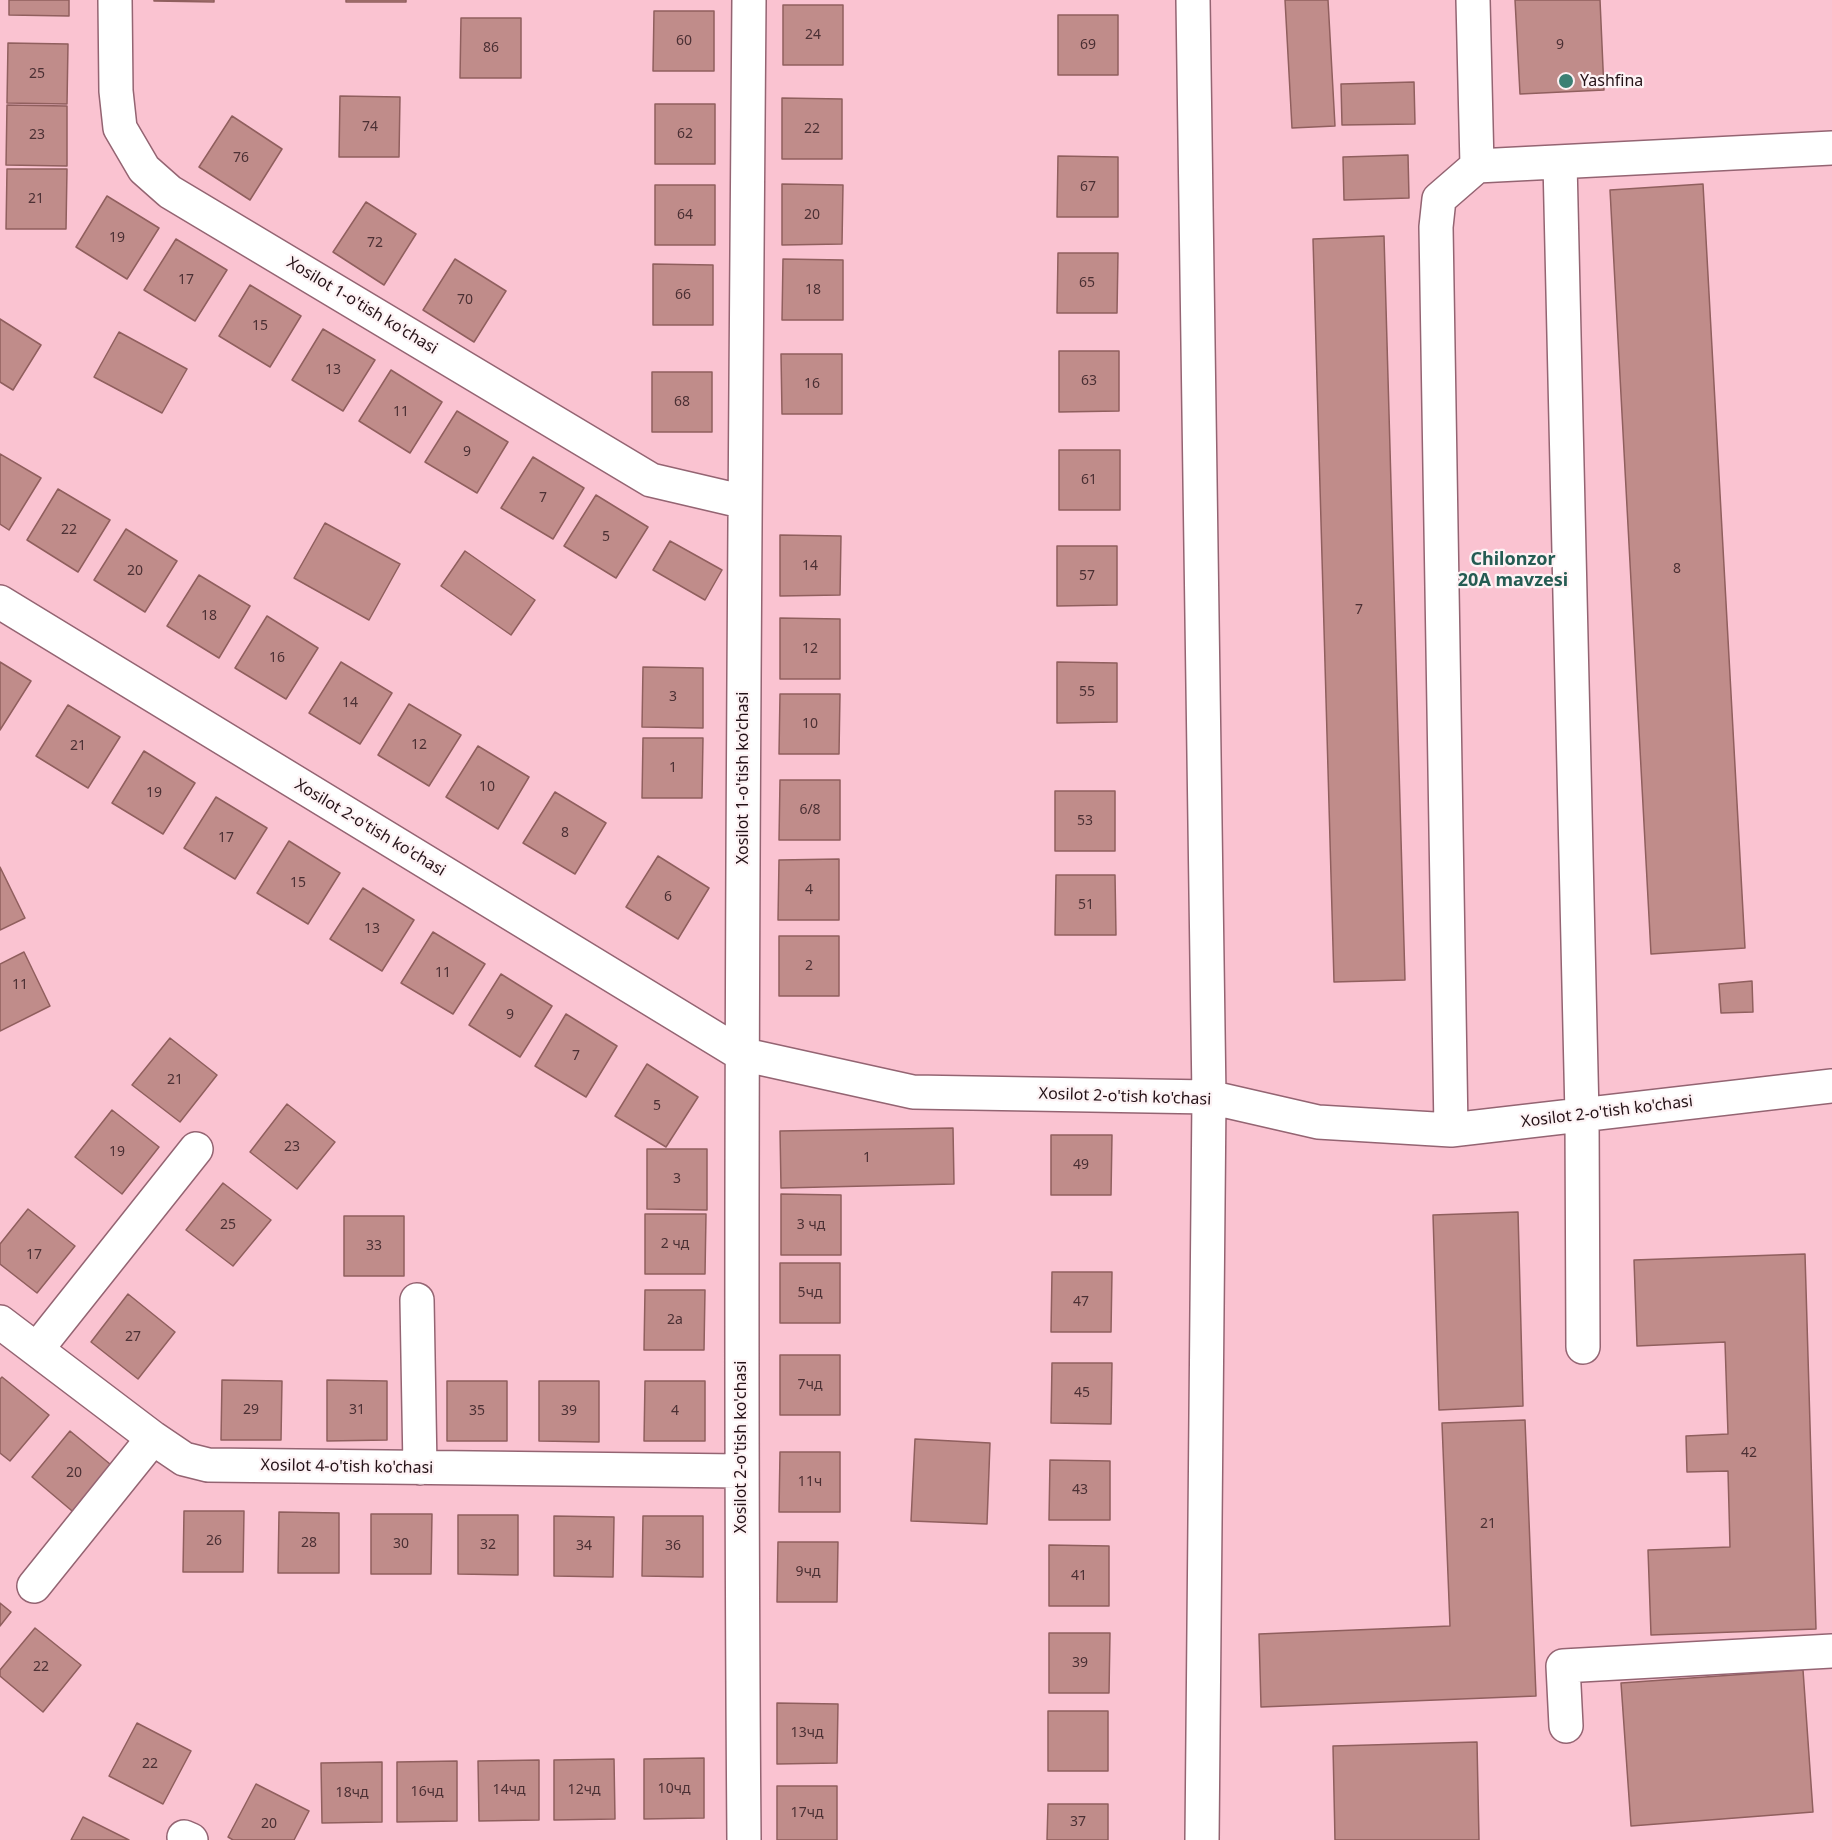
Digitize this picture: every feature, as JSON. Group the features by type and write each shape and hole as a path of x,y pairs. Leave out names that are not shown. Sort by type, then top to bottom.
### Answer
{"street":[{"name":"Xosilot 1-o'tish ko'chasi","path":"115,0 116,91 120,129 144,169 170,192 651,480 745,502"},
{"name":"Xosilot 1-o'tish ko'chasi","path":"741,1053 749,0"},
{"path":"1193,0 1209,1097 1202,1840"},
{"path":"1473,0 1477,166"},
{"path":"1451,1130 1436,227 1439,200 1477,166 1832,148"},
{"path":"1560,162 1582,1115 1583,1347"},
{"name":"Xosilot 2-o'tish ko'chasi","path":"0,602 741,1053 913,1092 1209,1097 1318,1122 1451,1130 1832,1086"},
{"name":"Xosilot 2-o'tish ko'chasi","path":"741,1053 744,1840"},
{"path":"37,1349 196,1149"},
{"path":"417,1300 420,1468"},
{"name":"Xosilot 4-o'tish ko'chasi","path":"0,1322 153,1438 184,1459 208,1465 741,1471"},
{"path":"34,1586 153,1438"},
{"path":"1566,1726 1563,1666 1832,1651"}],"building":[{"path":"9,0 69,0 69,16 9,15"},
{"path":"214,0 214,2 154,1"},
{"path":"346,0 406,0 406,2 346,2"},
{"path":"1285,0 1328,0 1335,126 1292,128"},
{"path":"1515,0 1600,0 1604,90 1520,94"},
{"path":"783,5 843,5 843,65 783,65"},
{"path":"654,11 714,11 714,71 653,71"},
{"path":"1058,15 1118,15 1118,75 1058,75"},
{"path":"461,18 521,18 521,78 460,78"},
{"path":"8,43 68,44 67,104 7,103"},
{"path":"1414,82 1415,124 1342,125 1341,84"},
{"path":"340,96 400,97 399,157 339,157"},
{"path":"782,98 842,99 842,159 782,159"},
{"path":"655,104 715,104 715,164 655,164"},
{"path":"7,105 67,106 67,166 6,165"},
{"path":"232,116 282,149 250,200 199,167"},
{"path":"1408,155 1409,198 1344,200 1343,157"},
{"path":"1058,156 1118,157 1118,217 1057,217"},
{"path":"7,169 67,169 66,229 6,229"},
{"path":"782,184 843,185 842,244 782,245"},
{"path":"1703,184 1745,948 1651,954 1610,190"},
{"path":"655,185 715,185 715,245 655,245"},
{"path":"107,196 159,228 127,279 76,247"},
{"path":"366,202 416,234 384,285 333,252"},
{"path":"1384,236 1405,980 1334,982 1313,239"},
{"path":"176,239 227,270 195,321 144,290"},
{"path":"1058,253 1118,253 1117,313 1057,313"},
{"path":"455,259 506,291 474,342 423,310"},
{"path":"783,259 843,260 843,320 782,320"},
{"path":"653,264 713,265 713,325 653,325"},
{"path":"250,285 301,316 270,367 219,336"},
{"path":"0,319 41,345 13,390 0,382"},
{"path":"323,329 375,360 343,411 292,380"},
{"path":"119,332 187,369 162,413 94,377"},
{"path":"1059,351 1119,351 1119,411 1059,412"},
{"path":"781,354 842,354 842,414 782,414"},
{"path":"391,370 442,402 410,453 359,421"},
{"path":"652,372 712,372 712,432 652,432"},
{"path":"457,411 508,442 477,493 425,462"},
{"path":"1059,450 1120,450 1120,510 1059,510"},
{"path":"0,454 41,478 9,530 0,524"},
{"path":"533,457 584,488 553,539 501,508"},
{"path":"58,489 110,520 78,572 27,540"},
{"path":"596,495 648,527 616,578 564,546"},
{"path":"325,523 400,564 369,620 294,578"},
{"path":"126,529 177,561 145,612 94,580"},
{"path":"780,535 841,536 840,595 780,596"},
{"path":"670,541 722,570 705,600 653,570"},
{"path":"1057,546 1117,546 1117,605 1057,606"},
{"path":"465,551 535,600 511,635 441,586"},
{"path":"199,575 250,606 219,658 167,626"},
{"path":"267,616 318,648 286,699 235,668"},
{"path":"780,618 840,619 840,679 780,679"},
{"path":"0,662 31,681 0,730"},
{"path":"341,662 392,693 360,744 309,713"},
{"path":"1057,662 1117,663 1117,722 1057,723"},
{"path":"643,667 703,668 703,728 642,727"},
{"path":"780,694 840,694 839,754 779,754"},
{"path":"409,704 461,735 429,786 378,755"},
{"path":"68,705 120,737 88,788 36,756"},
{"path":"643,738 703,738 702,798 642,798"},
{"path":"478,746 529,777 498,829 446,797"},
{"path":"144,751 195,783 163,834 112,803"},
{"path":"780,780 840,780 840,840 779,840"},
{"path":"1055,791 1115,791 1115,851 1055,851"},
{"path":"555,792 606,823 575,874 523,843"},
{"path":"216,797 267,828 235,879 184,848"},
{"path":"289,841 340,873 308,924 257,893"},
{"path":"658,856 709,888 678,939 626,907"},
{"path":"839,859 839,920 778,920 779,860"},
{"path":"0,867 25,918 0,930"},
{"path":"1056,875 1115,875 1116,935 1055,935"},
{"path":"363,888 414,920 382,971 330,939"},
{"path":"433,932 485,964 453,1014 401,983"},
{"path":"779,936 839,936 839,996 779,996"},
{"path":"24,952 50,1006 0,1031 0,964"},
{"path":"501,974 552,1006 520,1057 469,1025"},
{"path":"1752,981 1753,1012 1721,1013 1719,984"},
{"path":"566,1014 617,1046 586,1097 535,1066"},
{"path":"170,1038 217,1075 180,1122 132,1085"},
{"path":"647,1064 698,1097 666,1147 615,1116"},
{"path":"287,1104 335,1142 297,1189 250,1152"},
{"path":"112,1110 159,1147 122,1194 75,1157"},
{"path":"953,1128 954,1184 781,1188 780,1131"},
{"path":"1051,1135 1112,1135 1111,1195 1051,1195"},
{"path":"647,1149 707,1149 707,1210 647,1209"},
{"path":"223,1183 271,1220 233,1266 186,1230"},
{"path":"781,1194 841,1195 841,1255 781,1255"},
{"path":"28,1209 75,1246 37,1293 0,1264 0,1244"},
{"path":"1518,1212 1523,1406 1439,1410 1433,1215"},
{"path":"645,1214 706,1214 705,1274 645,1274"},
{"path":"344,1216 404,1216 404,1276 344,1276"},
{"path":"1805,1254 1816,1629 1651,1635 1648,1550 1730,1547 1728,1471 1687,1472 1686,1436 1728,1434 1725,1342 1637,1346 1634,1260"},
{"path":"780,1263 840,1263 840,1323 780,1323"},
{"path":"1052,1272 1112,1272 1111,1332 1051,1332"},
{"path":"645,1290 705,1290 704,1350 644,1350"},
{"path":"128,1294 175,1332 138,1379 91,1342"},
{"path":"780,1355 840,1355 840,1415 780,1415"},
{"path":"1052,1363 1112,1363 1111,1424 1051,1423"},
{"path":"2,1377 49,1415 10,1461 0,1453 0,1379"},
{"path":"222,1380 282,1381 281,1440 221,1440"},
{"path":"327,1380 387,1381 387,1440 327,1441"},
{"path":"447,1381 507,1381 507,1441 447,1441"},
{"path":"539,1381 599,1381 599,1442 539,1441"},
{"path":"645,1381 705,1381 705,1441 644,1441"},
{"path":"1525,1420 1536,1696 1261,1707 1259,1634 1450,1626 1442,1423"},
{"path":"70,1431 116,1469 78,1516 32,1477"},
{"path":"915,1439 990,1443 987,1524 911,1521"},
{"path":"780,1452 840,1452 840,1512 779,1512"},
{"path":"1050,1460 1110,1461 1110,1520 1049,1520"},
{"path":"184,1511 244,1511 243,1572 183,1572"},
{"path":"279,1512 339,1513 339,1573 278,1573"},
{"path":"371,1514 432,1514 431,1574 371,1574"},
{"path":"458,1515 518,1515 518,1575 458,1574"},
{"path":"554,1516 614,1517 613,1577 554,1576"},
{"path":"643,1516 703,1516 703,1577 642,1576"},
{"path":"778,1542 838,1542 837,1602 777,1602"},
{"path":"1049,1545 1109,1546 1109,1606 1049,1606"},
{"path":"0,1603 11,1612 0,1626"},
{"path":"35,1628 81,1665 43,1712 0,1676 0,1670"},
{"path":"1049,1633 1110,1633 1109,1693 1049,1693"},
{"path":"1803,1670 1813,1812 1631,1826 1621,1683"},
{"path":"777,1703 838,1704 837,1763 777,1764"},
{"path":"1048,1711 1108,1711 1108,1771 1048,1771"},
{"path":"137,1723 191,1751 163,1804 109,1776"},
{"path":"1477,1742 1479,1840 1335,1840 1333,1746"},
{"path":"704,1758 704,1818 644,1819 644,1759"},
{"path":"614,1759 615,1819 554,1820 554,1760"},
{"path":"539,1760 539,1820 479,1821 478,1761"},
{"path":"457,1761 457,1821 397,1822 397,1762"},
{"path":"382,1762 382,1822 322,1823 321,1763"},
{"path":"256,1784 309,1811 294,1840 233,1840 228,1837"},
{"path":"777,1786 837,1786 837,1840 777,1840"},
{"path":"1048,1804 1108,1804 1108,1840 1047,1840"},
{"path":"83,1817 129,1840 71,1840"}],"place":[{"name":"Yashfina","path":"1566,81"}],"district":[{"name":"Chilonzor 20A mavzesi","path":"1513,570"}]}
